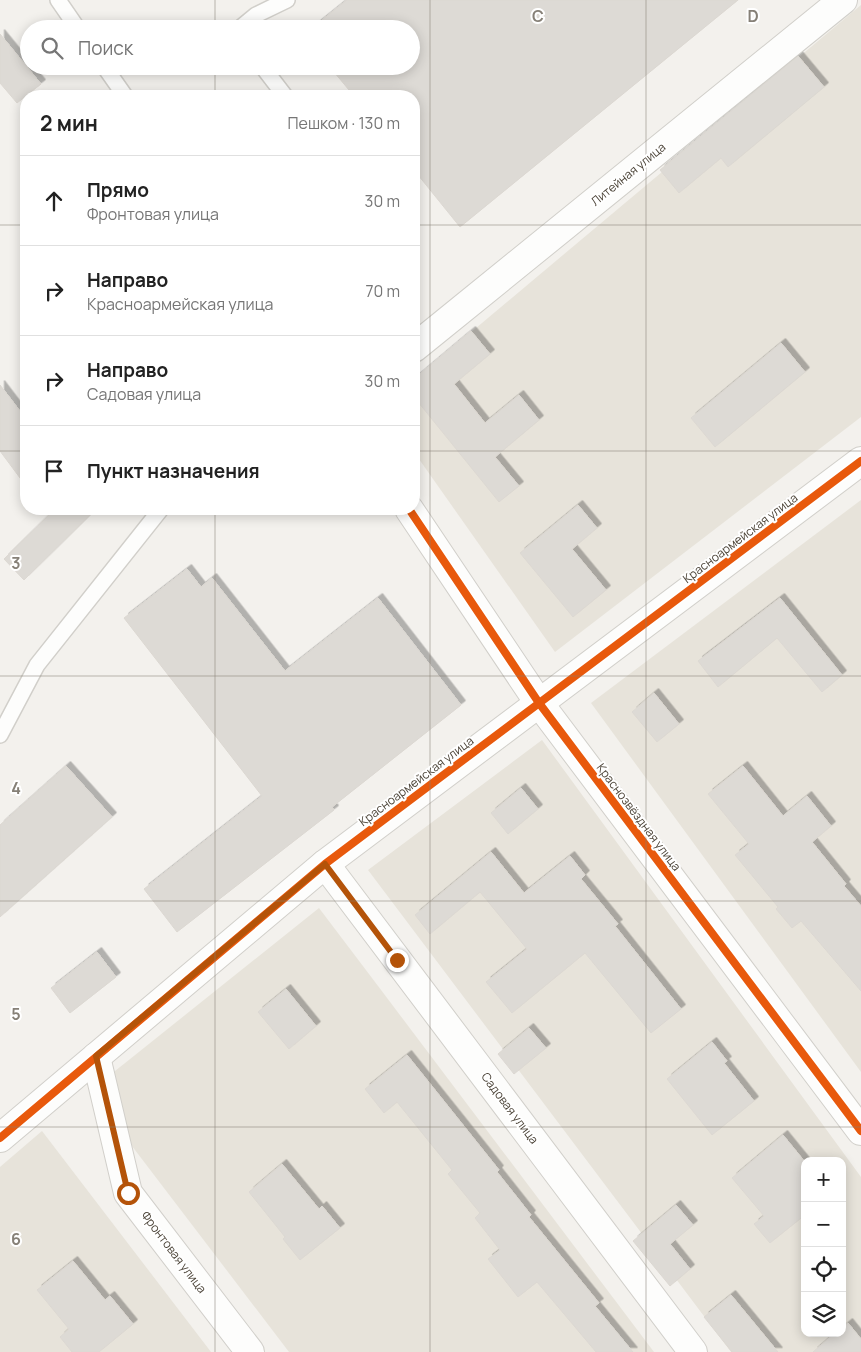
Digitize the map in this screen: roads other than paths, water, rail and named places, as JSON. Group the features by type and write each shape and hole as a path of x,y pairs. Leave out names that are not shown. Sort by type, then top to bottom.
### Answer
{"street":[{"name":"Литейная улица","path":"420,343 843,0"},
{"name":"Красноармейская улица","path":"0,1138 325,864 861,461"},
{"name":"Краснозвёздная улица","path":"413,515 540,703 861,1131"},
{"name":"Садовая улица","path":"325,864 694,1352"},
{"name":"Фронтовая улица","path":"96,1056 128,1193 250,1352"}],"lane":[{"path":"58,0 72,20"},
{"path":"250,20 256,15 287,0"},
{"path":"111,75 122,90"},
{"path":"269,75 280,90"},
{"path":"0,736 37,665 156,515"}]}
